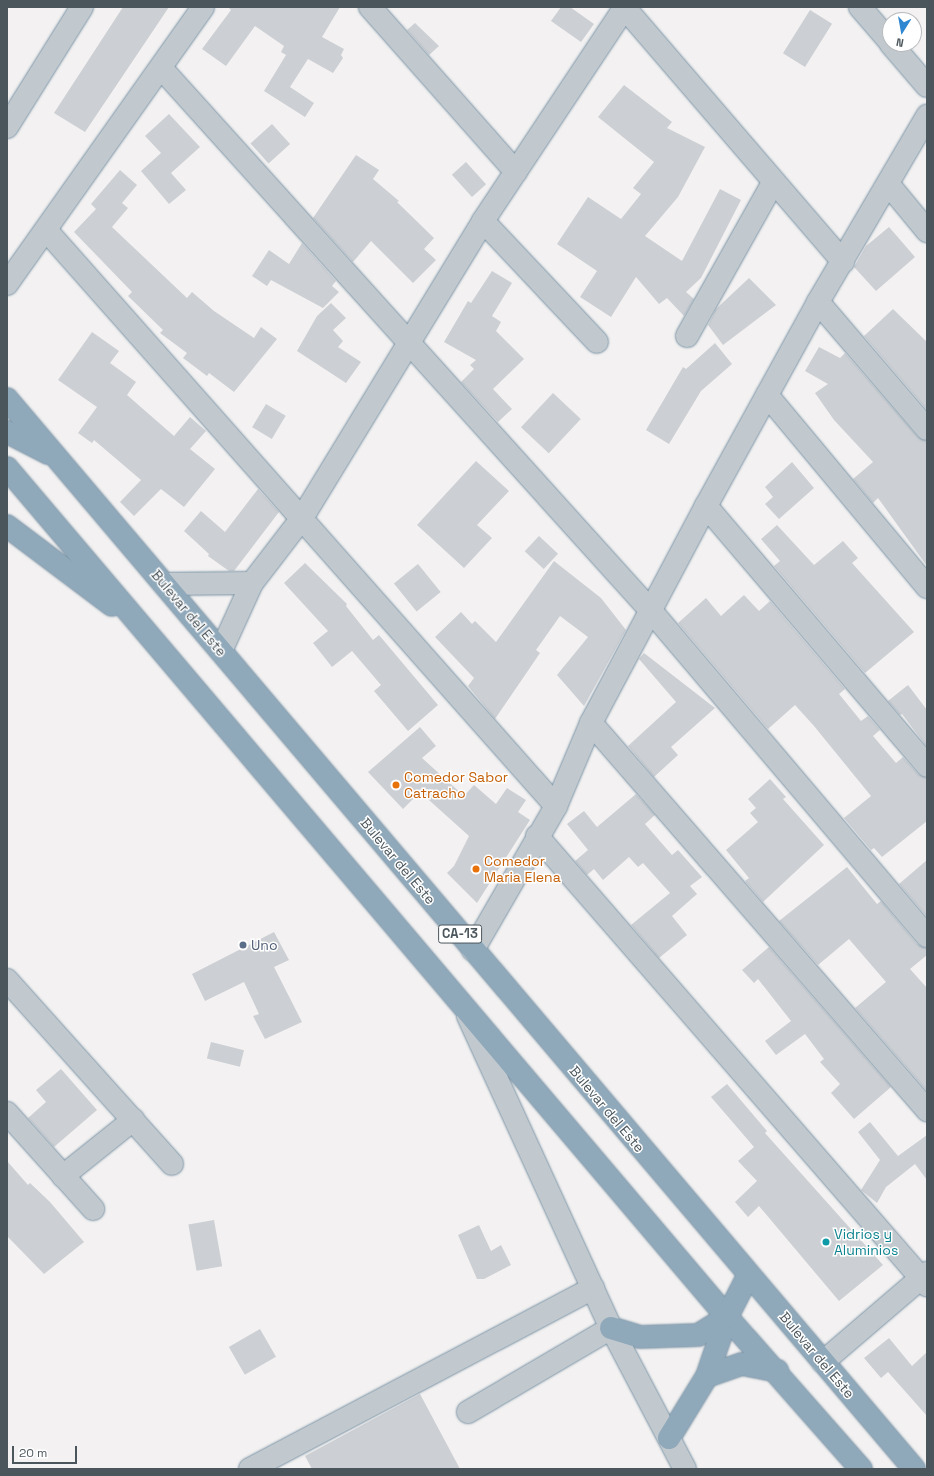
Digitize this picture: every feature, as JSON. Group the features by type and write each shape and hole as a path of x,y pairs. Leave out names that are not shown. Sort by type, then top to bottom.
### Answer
{"highway":[{"name":"Bulevar del Este","path":"7,399 748,1276 914,1469"},
{"path":"7,432 58,458"},
{"path":"7,468 727,1317 777,1371 861,1469"},
{"path":"7,526 144,629"},
{"path":"669,1438 708,1376 727,1317 748,1276"},
{"path":"612,1328 640,1337 698,1335 727,1317"},
{"path":"708,1376 742,1364 777,1371"}],"street":[{"path":"7,126 82,7"},
{"path":"7,284 162,69 203,7"},
{"path":"370,7 516,172"},
{"path":"221,651 252,583 302,518 407,343 483,221 625,7 773,183 843,262"},
{"path":"860,7 882,33"},
{"path":"899,52 927,86"},
{"path":"162,69 407,343 652,612 927,936"},
{"path":"474,950 537,836 556,806 591,723 652,612 706,506 818,302 889,185 927,116"},
{"path":"687,336 773,183"},
{"path":"889,185 927,231"},
{"path":"483,221 597,342"},
{"path":"46,230 556,806"},
{"path":"818,302 927,429"},
{"path":"767,395 927,586"},
{"path":"706,506 927,766"},
{"path":"164,584 252,583"},
{"path":"591,723 927,1110"},
{"path":"537,836 925,1279 823,1362"},
{"path":"7,980 172,1164"},
{"path":"463,1006 612,1328 685,1469"},
{"path":"7,1114 93,1209"},
{"path":"63,1176 133,1120"},
{"path":"250,1469 593,1288"},
{"path":"468,1412 612,1328"}],"building":[{"path":"123,7 169,7 85,132 54,113"},
{"path":"228,7 340,7 322,37 344,49 341,55 343,58 333,73 308,59 290,87 314,103 305,117 264,91 286,55 281,52 284,46 255,26 226,66 202,49 231,10"},
{"path":"561,7 570,7 594,24 581,42 551,21"},
{"path":"810,10 832,24 805,67 783,53"},
{"path":"415,23 439,46 429,55 407,30"},
{"path":"624,85 672,122 667,128 705,147 678,197 645,236 682,261 720,189 741,200 701,278 686,292 694,299 684,316 667,298 659,304 636,277 611,317 580,297 597,271 557,244 588,197 621,219 641,194 633,188 654,162 598,117"},
{"path":"169,114 200,147 171,173 186,190 169,204 141,171 161,153 145,136"},
{"path":"272,124 290,144 269,163 250,143"},
{"path":"356,155 379,170 373,179 399,201 397,202 434,238 424,249 436,260 413,283 371,241 353,262 313,218"},
{"path":"466,162 486,184 472,197 452,175"},
{"path":"120,170 137,185 122,203 128,208 112,227 187,298 192,292 214,311 254,338 261,327 277,339 234,392 209,373 207,376 183,358 187,353 160,333 163,330 128,296 132,292 74,232 96,209 91,204"},
{"path":"889,227 915,257 876,291 854,267 866,246"},
{"path":"302,243 336,281 332,286 339,292 323,308 271,280 267,286 252,276 269,250 289,264"},
{"path":"492,271 512,283 492,316 501,322 496,331 524,359 493,389 512,409 498,422 461,382 474,369 470,365 476,360 444,342 468,301 471,303"},
{"path":"749,278 776,305 723,345 708,325 716,309"},
{"path":"331,303 346,318 333,330 343,341 338,347 361,362 346,383 297,351 317,316"},
{"path":"893,309 927,342 927,410 864,336"},
{"path":"92,332 119,351 110,363 136,382 127,395 174,436 190,417 206,431 190,449 215,469 184,507 161,489 134,516 120,502 141,480 94,440 92,443 78,433 97,407 58,380"},
{"path":"715,343 732,364 701,391 669,444 646,430 683,367 686,369"},
{"path":"819,347 840,358 845,353 918,437 927,441 927,566 878,498 873,503 853,479 873,462 834,420 815,393 828,384 805,371"},
{"path":"553,393 581,419 549,453 521,427"},
{"path":"266,404 286,416 272,439 252,427"},
{"path":"476,461 509,491 477,525 492,538 464,568 417,525"},
{"path":"792,462 814,488 779,519 765,504 773,497 765,487"},
{"path":"258,489 279,512 234,571 229,571 208,556 209,554 184,531 201,511 225,532"},
{"path":"777,525 814,565 843,541 858,558 852,563 914,632 865,673 774,566 780,561 761,539"},
{"path":"539,536 558,554 544,569 525,551"},
{"path":"554,561 601,598 626,630 584,706 557,675 588,637 560,616 536,650 540,653 495,719 468,686 474,678 435,637 461,612 472,624 475,621 496,642"},
{"path":"305,563 347,604 346,606 373,640 379,635 438,705 408,731 374,691 381,685 352,651 332,667 313,643 328,631 284,583"},
{"path":"418,564 441,592 417,611 394,584"},
{"path":"744,595 759,611 770,601 845,689 839,694 861,721 868,716 880,730 873,736 896,763 903,757 918,774 927,778 927,821 882,857 874,848 871,850 844,818 871,796 814,726 795,705 768,729 678,623 706,598 721,616"},
{"path":"644,653 715,708 671,747 678,755 654,777 628,746 676,702 639,659"},
{"path":"908,685 927,710 927,747 902,714 900,715 888,701"},
{"path":"420,727 436,746 422,758 464,796 474,785 496,804 507,788 526,800 518,812 530,820 477,903 447,873 454,866 469,836 420,792 403,809 368,772"},
{"path":"770,779 786,797 783,799 824,845 763,902 745,881 749,878 726,850 758,822 750,813 756,808 748,799"},
{"path":"636,794 655,815 645,824 672,855 678,850 702,877 690,886 697,894 672,916 687,935 659,958 631,925 670,893 643,863 638,867 629,857 603,880 594,869 587,875 575,861 588,850 567,824 584,811 597,827"},
{"path":"927,860 927,917 899,884"},
{"path":"847,867 877,904 881,901 917,944 927,948 927,955 910,969 927,988 927,1091 855,1008 886,982 849,939 818,965 779,921"},
{"path":"274,932 289,960 274,967 302,1022 265,1039 253,1016 259,1014 244,982 205,1001 192,974"},
{"path":"769,947 891,1087 854,1119 831,1093 840,1084 820,1062 824,1059 805,1034 776,1055 765,1041 791,1021 758,979 754,983 742,970"},
{"path":"211,1042 244,1050 240,1067 207,1058"},
{"path":"61,1069 97,1110 54,1147 28,1118 46,1102 36,1090"},
{"path":"727,1084 767,1131 765,1133 883,1265 839,1301 759,1206 748,1217 735,1202 757,1181 738,1161 754,1147 711,1097"},
{"path":"870,1122 898,1156 927,1135 927,1180 915,1164 886,1187 877,1203 861,1190 880,1160 858,1132"},
{"path":"7,1161 28,1185 30,1183 50,1202 84,1242 44,1274 7,1236"},
{"path":"214,1220 222,1266 197,1271 188,1225"},
{"path":"479,1225 491,1251 501,1245 511,1265 484,1279 477,1279 458,1235"},
{"path":"260,1329 276,1357 245,1375 229,1347"},
{"path":"889,1338 912,1366 927,1352 927,1416 888,1372 881,1378 864,1358"},
{"path":"420,1394 460,1469 312,1469 305,1456"}],"place":[{"name":"Comedor Sabor Catracho","path":"396,785"},
{"name":"Comedor Maria Elena","path":"476,869"},
{"name":"Uno","path":"243,945"},
{"name":"Vidrios y Aluminios","path":"826,1242"}]}
